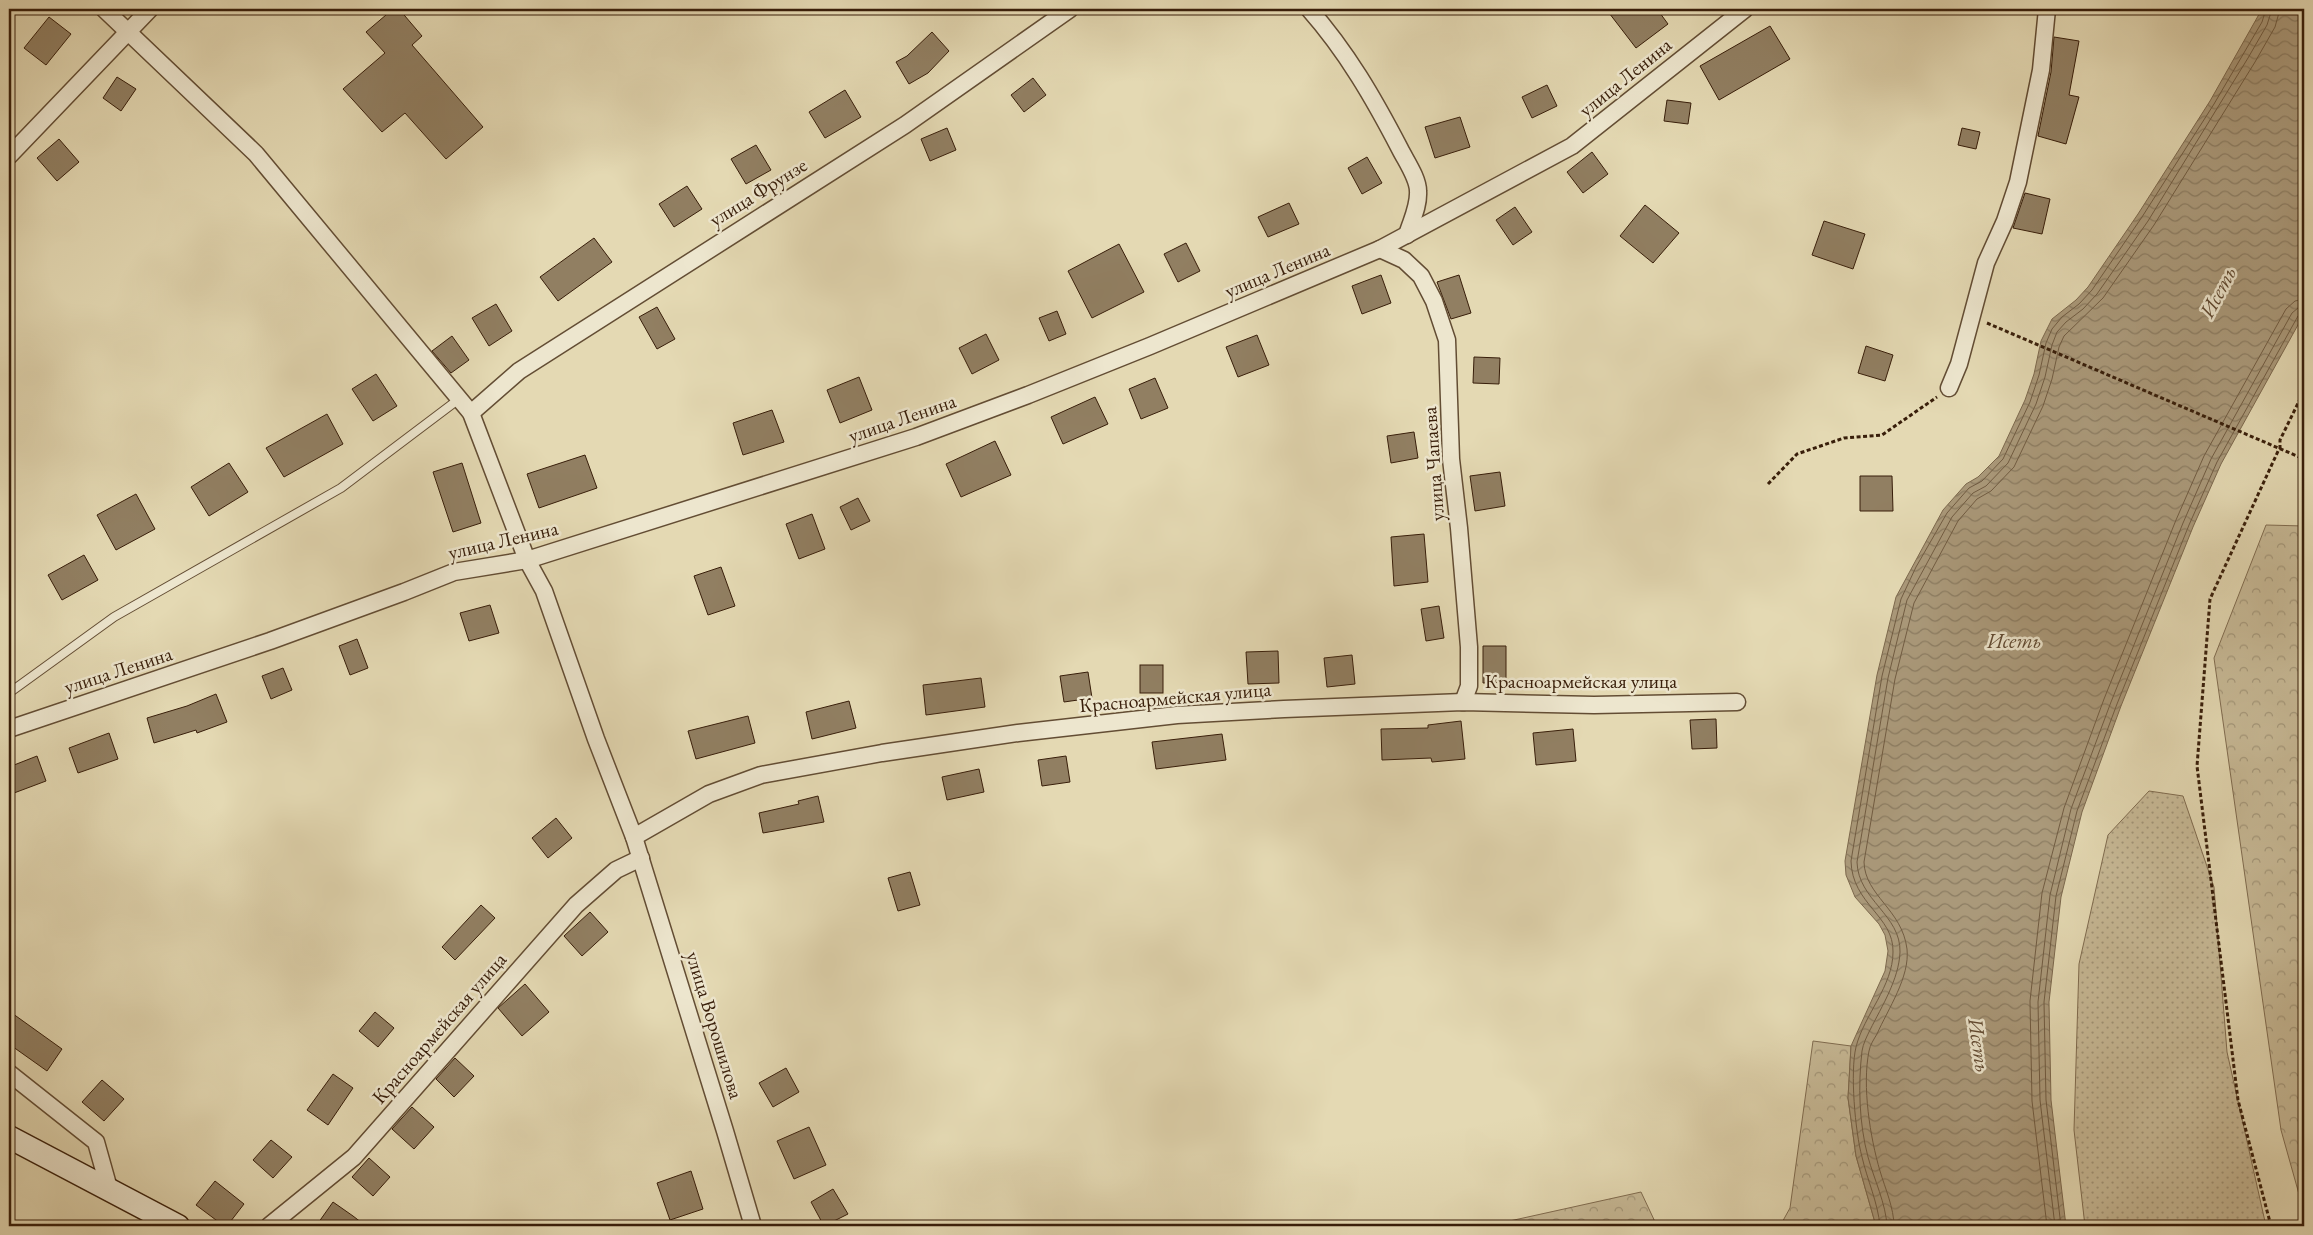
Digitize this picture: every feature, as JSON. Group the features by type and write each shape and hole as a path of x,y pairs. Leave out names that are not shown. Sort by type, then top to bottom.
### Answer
{"main road":[{"path":"9,1137 110,1192 178,1226"}],"street":[{"path":"104,9 256,154 471,413"},
{"path":"9,156 150,9"},
{"name":"улица Фрунзе","path":"471,413 519,371 905,125 1070,9"},
{"path":"1309,9 1348,57 1375,100 1408,164 1418,190 1416,212 1407,235"},
{"name":"улица Ленина","path":"9,729 270,641 454,572 527,560 916,437 1141,350 1380,249 1572,146 1745,9"},
{"path":"1949,388 1959,364 1970,316 1986,263 2005,221 2018,182 2041,70 2047,9"},
{"name":"улица Чапаева","path":"1380,249 1404,260 1421,276 1434,301 1447,340 1451,459 1469,647 1469,686 1463,702"},
{"name":"улица Ворошилова","path":"471,413 527,560 544,590 596,739 634,836 753,1226"},
{"name":"Красноармейская улица","path":"634,836 682,808 735,783 761,775 882,753 1018,733 1177,715 1463,702 1594,705 1737,702"},
{"name":"Красноармейская улица","path":"269,1226 354,1157 576,905 616,870 641,858"},
{"path":"9,1073 96,1142 110,1192"}],"lane":[{"path":"9,694 114,617 341,488 459,400"}],"path":[{"path":"1970,316 2304,459"},
{"path":"1768,484 1797,454 1844,438 1882,435 1949,388"},
{"path":"2271,1226 2238,1100 2198,766 2210,599 2279,449 2280,440 2304,391"}],"green space":[{"path":"2266,525 2304,526 2304,1212 2281,1130 2214,658"},
{"path":"2149,791 2183,796 2214,887 2227,1052 2266,1226 2085,1226 2074,1130 2079,964 2108,835"},
{"path":"1813,1041 1851,1046 1848,1098 1856,1156 1876,1226 1780,1226 1790,1208"},
{"path":"1641,1192 1657,1226 1487,1226"}],"water":[{"name":"Исеть","path":"2262,9 2304,9 2304,314 2221,464 2193,527 2121,706 2082,812 2061,897 2049,1002 2051,1100 2066,1226 1876,1226 1856,1156 1848,1098 1851,1046 1885,971 1888,951 1885,935 1879,924 1855,897 1846,875 1845,861 1877,675 1896,597 1943,510 1966,484 1978,477 1999,456 2025,400 2034,374 2041,341 2052,319 2076,300 2088,287 2138,214 2210,101"}],"building":[{"path":"393,9 399,9 422,36 412,45 483,127 446,159 405,113 382,132 343,89 385,53 366,32"},
{"path":"1606,9 1657,9 1668,24 1636,48"},
{"path":"49,17 71,34 46,65 24,48"},
{"path":"1770,26 1790,59 1719,100 1700,66"},
{"path":"932,32 949,51 928,73 909,84 896,62 907,56"},
{"path":"2054,37 2079,41 2069,95 2079,97 2066,144 2038,136 2051,72"},
{"path":"117,77 136,89 121,111 103,98"},
{"path":"1033,78 1046,95 1024,112 1011,95"},
{"path":"1547,85 1557,106 1532,118 1522,97"},
{"path":"845,90 861,117 825,138 809,112"},
{"path":"1667,100 1691,103 1688,124 1664,121"},
{"path":"1460,117 1470,147 1435,158 1425,127"},
{"path":"947,128 956,150 930,161 921,139"},
{"path":"1962,128 1980,132 1976,149 1958,145"},
{"path":"59,139 79,162 57,181 37,158"},
{"path":"756,145 771,170 746,184 731,159"},
{"path":"1592,152 1608,174 1583,193 1567,172"},
{"path":"1367,157 1382,183 1362,194 1348,168"},
{"path":"687,186 702,209 674,227 659,204"},
{"path":"2025,193 2050,199 2042,234 2013,228"},
{"path":"1289,203 1299,224 1268,237 1258,217"},
{"path":"1645,205 1679,233 1653,263 1620,236"},
{"path":"1515,207 1532,232 1513,245 1496,220"},
{"path":"1824,221 1865,234 1853,269 1812,255"},
{"path":"594,238 612,262 558,301 540,277"},
{"path":"1186,243 1200,271 1178,282 1164,254"},
{"path":"1119,244 1144,292 1092,318 1068,271"},
{"path":"1381,275 1391,303 1362,314 1352,286"},
{"path":"1459,275 1471,313 1451,319 1437,282"},
{"path":"496,304 512,331 489,346 472,318"},
{"path":"657,307 675,339 657,349 639,317"},
{"path":"1057,311 1066,334 1049,341 1039,318"},
{"path":"986,334 999,360 972,374 959,348"},
{"path":"1257,335 1269,365 1238,377 1226,347"},
{"path":"452,336 469,360 451,373 432,351"},
{"path":"1866,346 1893,355 1885,381 1858,373"},
{"path":"1474,357 1500,358 1499,384 1473,383"},
{"path":"376,374 397,406 373,421 352,389"},
{"path":"859,377 872,410 840,423 827,390"},
{"path":"1155,378 1168,408 1141,419 1129,389"},
{"path":"1095,397 1108,424 1063,444 1051,417"},
{"path":"772,410 784,442 743,455 733,423"},
{"path":"327,414 343,444 284,477 266,448"},
{"path":"1414,432 1418,458 1391,463 1387,436"},
{"path":"995,441 1011,475 961,497 946,464"},
{"path":"585,455 597,488 539,508 527,474"},
{"path":"229,463 248,492 209,516 191,487"},
{"path":"462,463 481,523 453,532 433,472"},
{"path":"1500,472 1505,506 1475,511 1470,476"},
{"path":"1860,476 1892,476 1893,511 1860,511"},
{"path":"136,494 155,529 116,550 97,515"},
{"path":"858,498 870,521 851,530 840,507"},
{"path":"812,514 825,549 799,559 786,524"},
{"path":"1424,534 1428,582 1394,586 1391,537"},
{"path":"84,555 98,580 62,600 48,575"},
{"path":"721,567 735,606 708,615 694,576"},
{"path":"490,605 499,633 469,641 460,613"},
{"path":"1439,606 1444,638 1426,641 1421,609"},
{"path":"357,639 368,668 350,675 339,646"},
{"path":"1483,646 1506,646 1506,682 1483,683"},
{"path":"1278,651 1279,683 1248,684 1246,652"},
{"path":"1352,655 1355,684 1327,687 1324,658"},
{"path":"1140,665 1163,665 1163,693 1140,693"},
{"path":"283,668 292,690 271,699 262,676"},
{"path":"1088,672 1092,698 1064,702 1060,676"},
{"path":"981,678 985,707 926,715 923,685"},
{"path":"216,694 227,722 197,733 196,730 154,743 147,718 187,706"},
{"path":"849,701 856,728 812,739 806,712"},
{"path":"748,716 755,743 696,759 688,731"},
{"path":"1716,719 1717,748 1692,749 1690,720"},
{"path":"1461,721 1465,759 1432,762 1431,758 1382,760 1381,729 1428,728 1428,725"},
{"path":"1573,729 1576,761 1536,765 1533,733"},
{"path":"109,733 118,759 78,773 69,748"},
{"path":"1222,734 1226,760 1156,769 1152,742"},
{"path":"37,756 46,781 14,793 9,779 9,767"},
{"path":"1066,756 1070,782 1042,786 1038,760"},
{"path":"979,769 984,792 947,800 942,777"},
{"path":"818,796 824,822 763,833 759,813 799,804 798,801"},
{"path":"556,818 572,838 548,858 532,838"},
{"path":"910,872 920,905 898,911 888,878"},
{"path":"481,905 495,918 455,960 442,947"},
{"path":"590,912 608,932 582,956 564,936"},
{"path":"525,984 549,1012 522,1036 498,1008"},
{"path":"9,1011 62,1049 47,1071 9,1044"},
{"path":"375,1012 394,1028 378,1047 359,1031"},
{"path":"455,1058 474,1076 454,1097 436,1079"},
{"path":"786,1068 799,1092 773,1107 759,1083"},
{"path":"333,1074 353,1088 328,1125 307,1110"},
{"path":"102,1080 124,1099 104,1121 82,1102"},
{"path":"412,1107 434,1127 414,1149 392,1129"},
{"path":"809,1127 826,1165 794,1179 777,1141"},
{"path":"271,1140 292,1157 273,1178 253,1160"},
{"path":"369,1158 390,1177 373,1196 352,1177"},
{"path":"691,1171 703,1209 670,1220 657,1183"},
{"path":"215,1181 244,1204 227,1226 224,1226 196,1205"},
{"path":"833,1189 848,1214 824,1226 811,1202"},
{"path":"333,1202 353,1216 366,1226 316,1226"}]}
